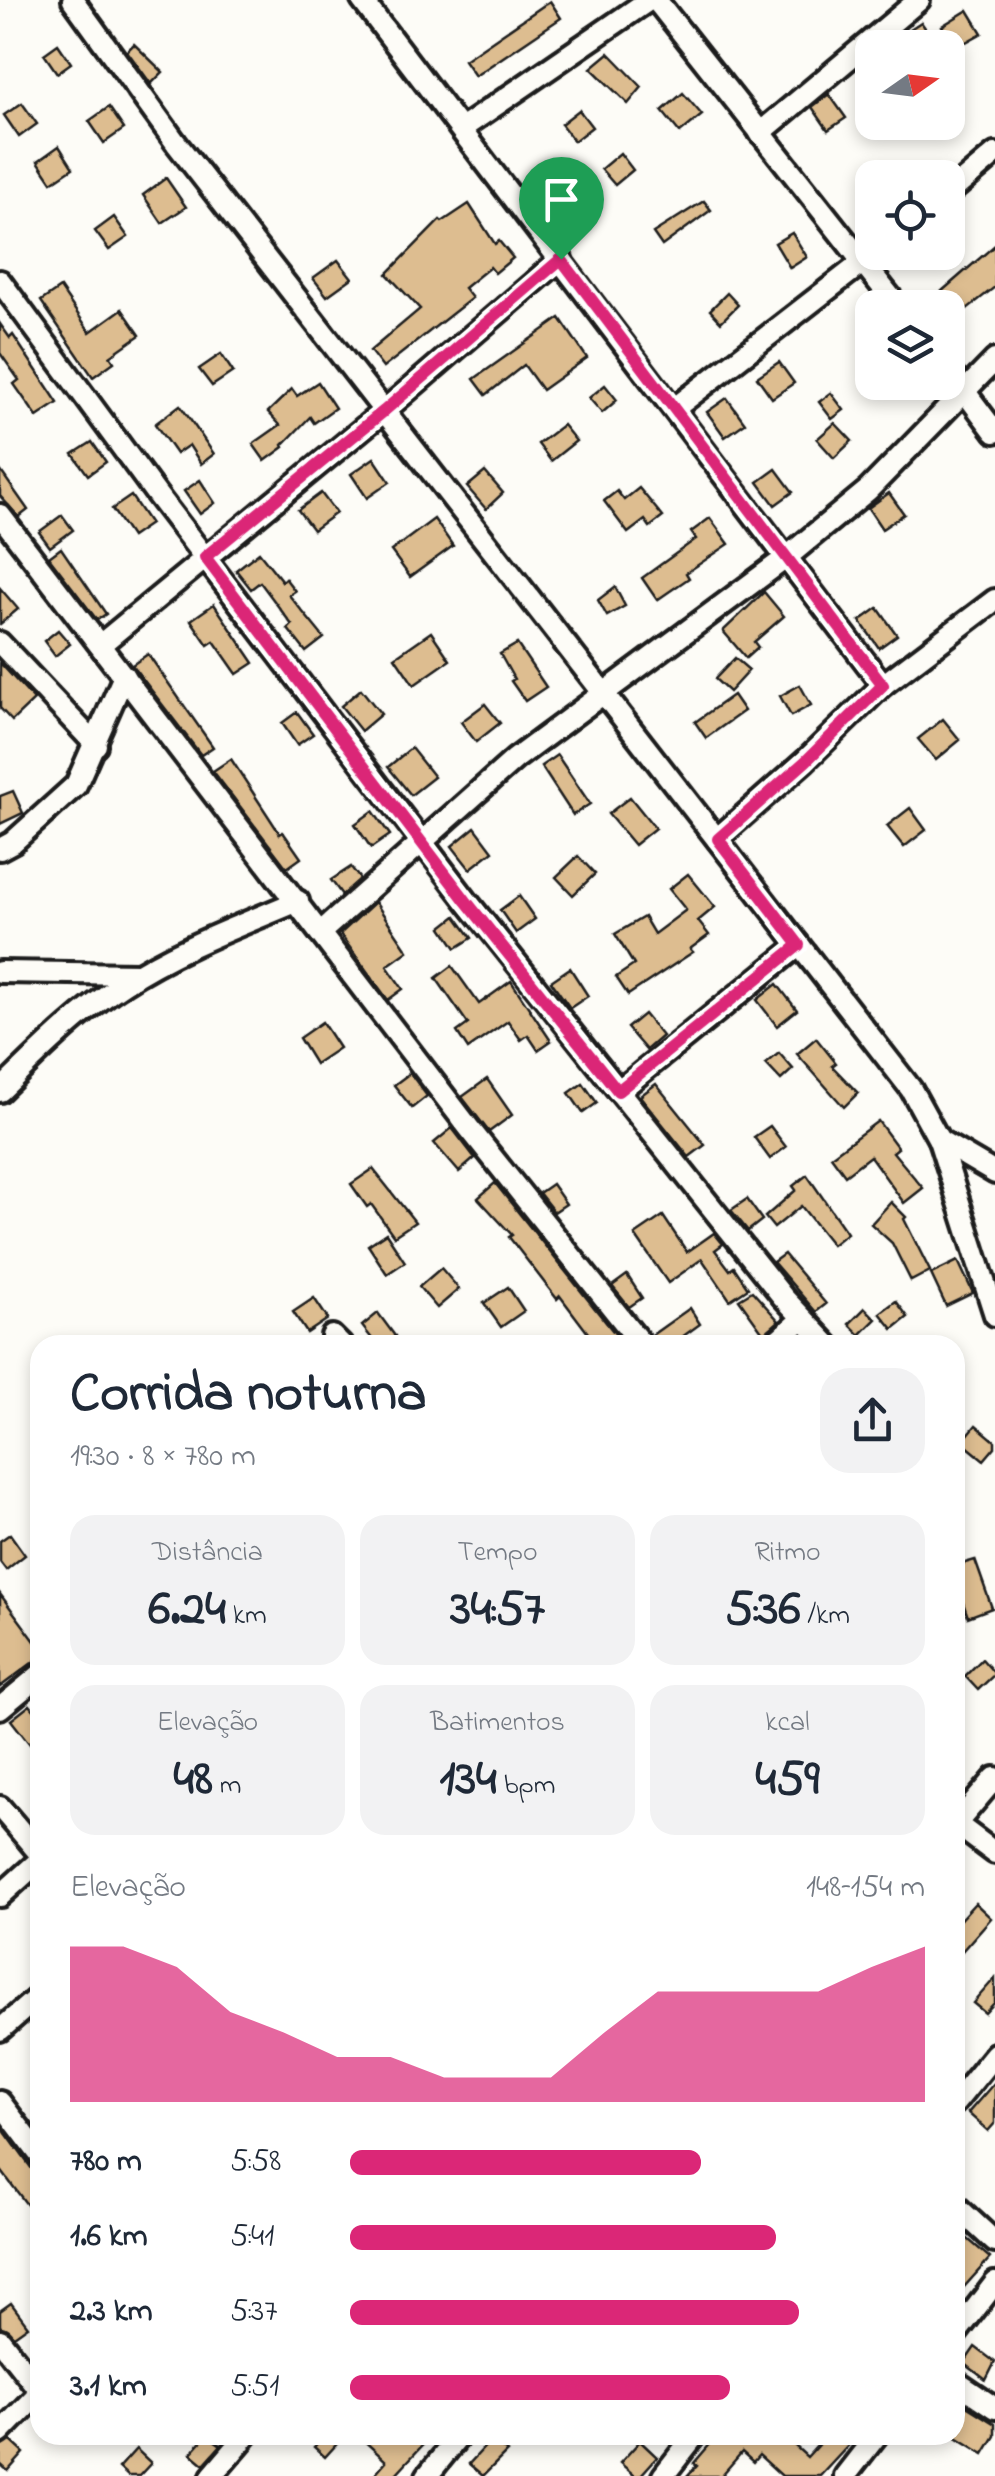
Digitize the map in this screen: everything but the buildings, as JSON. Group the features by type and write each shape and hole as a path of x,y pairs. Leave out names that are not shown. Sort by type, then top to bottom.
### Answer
{"street":[{"path":"73,0 176,143 912,1089 939,1140 995,1315"},
{"path":"362,0 883,685"},
{"path":"461,129 652,0 760,133 855,241"},
{"path":"760,133 920,0"},
{"path":"965,180 995,154"},
{"path":"100,645 561,259"},
{"path":"675,408 855,270"},
{"path":"0,281 422,843 818,1335"},
{"path":"965,389 995,360"},
{"path":"965,391 995,432"},
{"path":"320,932 515,759 788,557 868,490 954,400"},
{"path":"0,515 469,1128 634,1335"},
{"path":"718,839 806,761 883,685 995,600"},
{"path":"0,643 96,744"},
{"path":"0,849 13,842 76,785 124,676"},
{"path":"0,1091 70,1023 140,974 298,901"},
{"path":"618,1091 799,945"},
{"path":"0,972 140,974"},
{"path":"939,1140 995,1173"},
{"path":"784,1335 802,1319"},
{"path":"0,1708 30,1683"},
{"path":"965,1812 995,1778"},
{"path":"0,1807 30,1844"},
{"path":"965,1831 995,1853"},
{"path":"0,1896 30,1867"},
{"path":"0,2030 30,2004"},
{"path":"965,2091 995,2054"},
{"path":"0,2102 30,2138"},
{"path":"965,2214 995,2242"},
{"path":"965,2322 995,2284"},
{"path":"0,2340 30,2378"},
{"path":"965,2388 995,2408"},
{"path":"0,2433 30,2402"},
{"path":"212,2476 238,2445"},
{"path":"427,2476 452,2445"},
{"path":"664,2476 687,2445"},
{"path":"844,2476 868,2445"}],"route":[{"path":"561,259 883,685 806,761 718,839 799,945 618,1091 466,901 205,557 561,259"}]}
